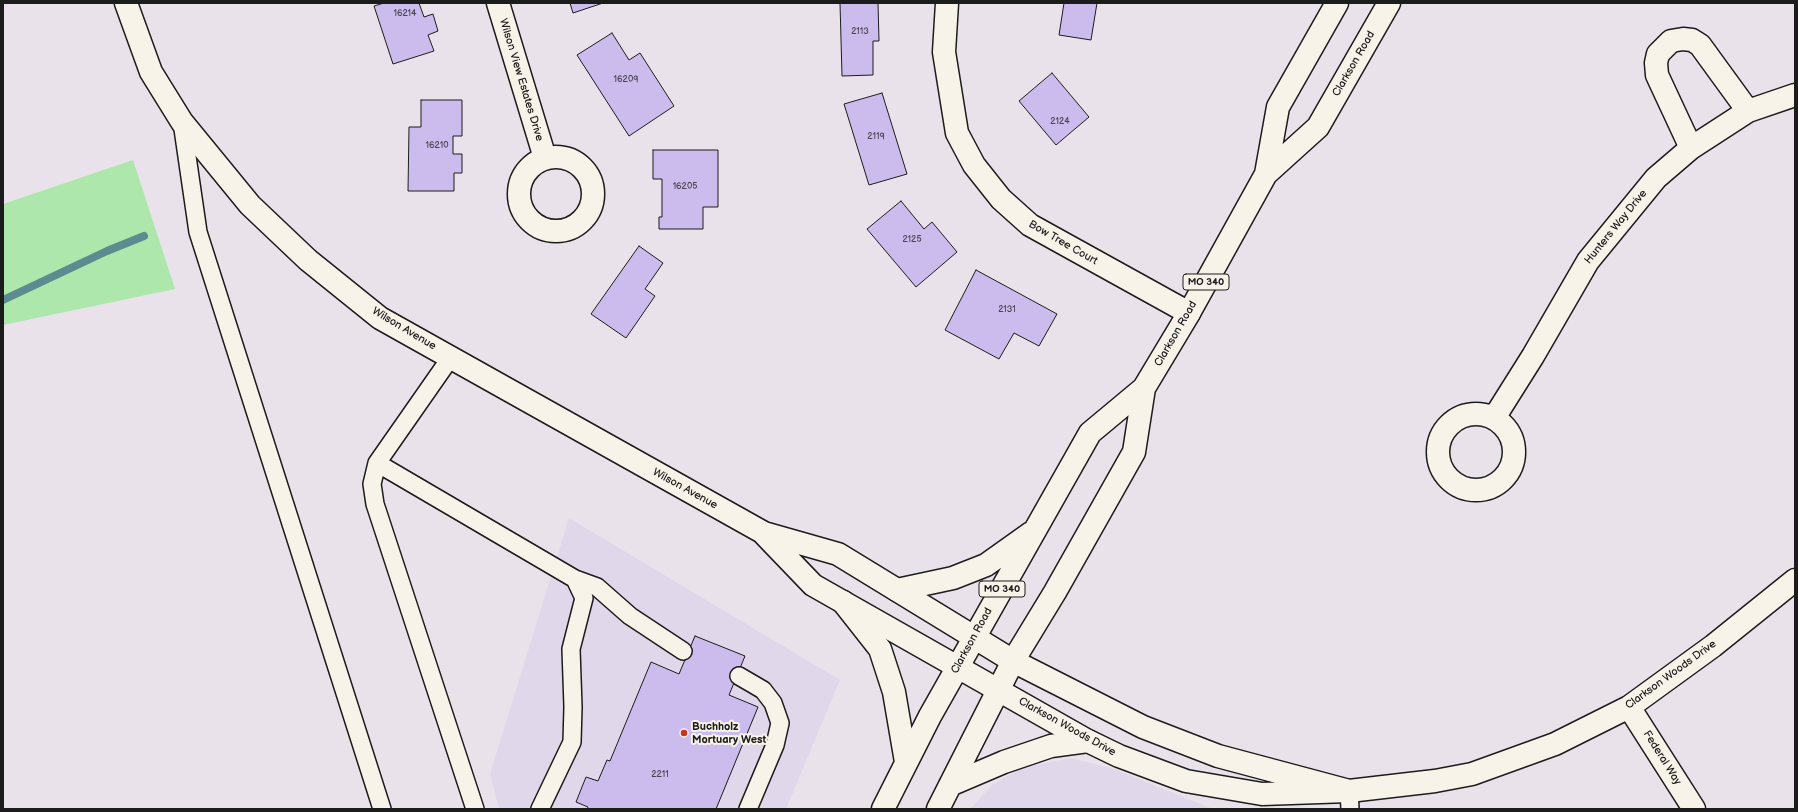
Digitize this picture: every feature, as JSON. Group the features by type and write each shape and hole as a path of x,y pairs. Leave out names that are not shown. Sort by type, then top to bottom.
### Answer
{"street":[{"name":"Wilson Avenue","path":"126,3 151,72 182,122 250,205 308,260 380,318 764,534 838,554 1013,661"},
{"name":"Wilson View Estates Drive","path":"498,3 545,158"},
{"name":"Bow Tree Court","path":"947,3 944,52 957,133 974,166 1001,199 1030,225 1189,313"},
{"name":"Clarkson Road","path":"882,809 957,668 1090,434 1144,388 1189,313 1266,174 1278,107 1337,3"},
{"name":"Clarkson Road","path":"1266,174 1318,127 1389,3"},
{"path":"1691,148 1657,75 1656,63 1658,54 1671,41 1683,39 1692,40 1700,45 1748,111"},
{"name":"Hunters Way Drive","path":"1494,418 1533,356 1588,260 1656,178 1691,148 1748,111 1795,95"},
{"name":"Clarkson Road","path":"938,809 1013,661 1055,592 1134,452 1144,388"},
{"path":"897,590 953,578 986,565 1036,530"},
{"name":"Wilson Avenue","path":"764,534 813,585 998,690"},
{"name":"Clarkson Woods Drive","path":"998,690 1088,741 1119,756 1186,780 1262,794 1350,800 1414,783 1472,774 1555,744 1629,707 1713,646 1795,580"},
{"path":"843,602 880,649 894,692 906,762"},
{"name":"Clarkson Woods Drive","path":"1013,661 1143,727 1218,756 1350,800"},
{"name":"Federal Way","path":"1629,707 1694,809"},
{"path":"950,785 1004,762 1051,746 1088,741"}],"lane":[{"path":"182,122 198,232 382,809"},
{"path":"451,357 377,463 372,484 375,504 474,809"},
{"path":"377,463 575,579 597,587 630,616 683,651"},
{"path":"540,809 572,742 573,707 571,649 584,598 575,579"},
{"path":"739,676 763,690 773,703 780,723 776,745 748,809"}],"shaded area":[{"path":"569,518 840,680 786,809 499,809 490,774"},
{"path":"1071,758 1114,769 1213,809 970,809 992,785 1021,768"}],"green space":[{"path":"133,160 175,289 3,325 3,204"}],"building":[{"path":"384,3 419,3 424,17 433,14 438,31 428,35 434,51 393,64 374,6"},
{"path":"570,3 603,3 573,13"},
{"path":"840,3 878,3 879,41 873,41 873,75 842,76"},
{"path":"1064,3 1097,3 1091,40 1059,35"},
{"path":"612,33 629,60 640,53 674,106 629,136 577,55"},
{"path":"1052,73 1089,117 1056,145 1019,101"},
{"path":"882,93 907,174 869,185 844,104"},
{"path":"421,100 462,100 462,136 453,136 453,154 462,154 462,173 454,173 454,191 408,191 409,127 421,127"},
{"path":"653,150 718,150 718,207 703,207 703,229 659,229 659,217 662,217 662,179 653,179"},
{"path":"901,201 924,229 932,222 957,252 916,287 867,229"},
{"path":"639,246 663,263 645,289 655,296 626,338 591,314"},
{"path":"976,270 1057,314 1039,346 1014,333 999,359 945,330"},
{"name":"Buchholz Mortuary West","path":"695,636 745,656 729,695 758,707 716,809 587,809 588,807 576,802 586,777 598,781 607,760 610,761 651,662 679,674"}],"waterway":[{"path":"3,300 107,251 144,236"}],"place":[{"name":"Buchholz Mortuary West","path":"684,733"}]}
